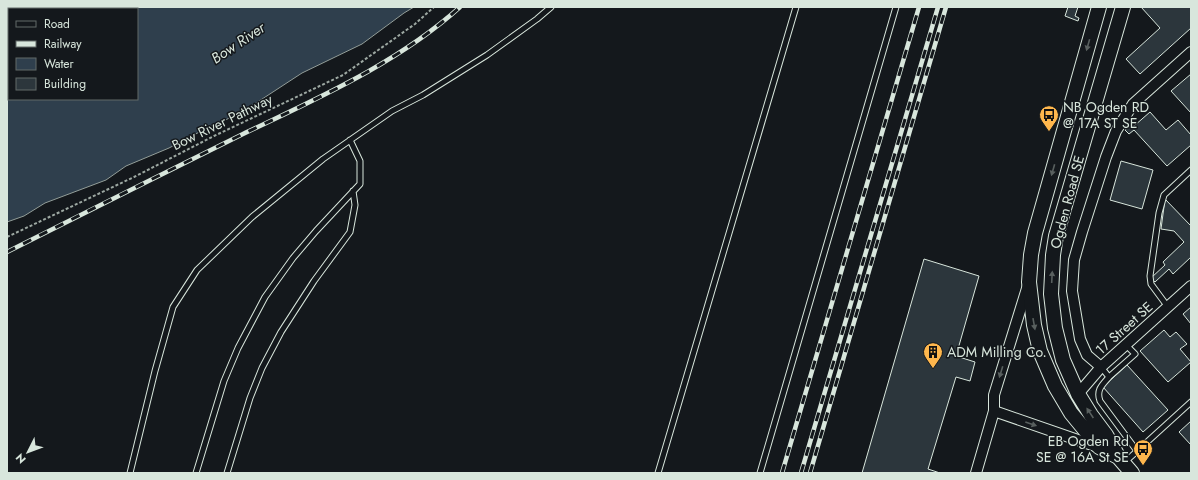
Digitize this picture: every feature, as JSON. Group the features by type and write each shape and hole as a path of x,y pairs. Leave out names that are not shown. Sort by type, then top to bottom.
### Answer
{"street":[{"name":"Ogden Road SE","path":"1098,447 1071,413 1055,386 1040,351 1034,325 1028,282 1035,233 1099,7"},
{"name":"Ogden Road SE","path":"1123,7 1056,236 1053,256 1051,294 1055,328 1063,360 1078,394 1125,465"},
{"path":"1101,367 1088,355 1080,339 1072,291 1074,260 1078,246 1106,157 1116,131 1133,104 1191,52"},
{"path":"976,473 994,411 994,395 1028,282"},
{"name":"17 Street SE","path":"1078,394 1101,367 1191,286"},
{"name":"Ogden Road SE","path":"994,411 1098,447 1125,465"}],"lane":[{"path":"130,473 155,371 173,307 198,270 252,217 323,159 392,111 423,95 487,55 551,7"},
{"path":"658,473 796,7"},
{"path":"760,473 896,7"},
{"path":"196,473 224,381 238,348 265,296 298,252 360,184 360,161 350,140"},
{"path":"1168,307 1151,284 1150,276 1159,213 1164,195 1191,170"},
{"path":"227,473 250,398 262,368 281,332 314,281 350,232 355,206 353,191"},
{"path":"1126,345 1135,354 1102,384 1098,396 1107,412 1138,451"},
{"path":"1101,367 1109,377"},
{"path":"1125,465 1191,402"}],"path":[{"name":"Bow River Pathway","path":"7,237 134,177 221,132 343,75 415,24 434,7"}],"water":[{"name":"Bow River","path":"414,7 362,44 302,73 253,105 222,122 209,127 169,148 126,166 106,180 45,203 24,216 7,222 7,72 8,100 138,100 138,8 45,8"}],"building":[{"path":"1068,7 1078,7 1075,16 1079,18 1078,21 1065,16"},
{"path":"1141,7 1191,7 1191,28 1140,74 1126,59 1160,28"},
{"path":"1191,74 1191,113 1171,91"},
{"path":"1150,112 1166,130 1178,120 1191,135 1191,145 1167,166 1134,130 1129,134 1125,130 1132,124 1134,126"},
{"path":"1121,161 1153,170 1142,209 1110,200"},
{"path":"1165,199 1191,226 1191,257 1173,274 1169,269 1155,282 1151,278 1165,265 1163,262 1184,242 1174,231 1161,229"},
{"name":"ADM Milling Co.","path":"924,259 979,276 956,356 975,362 970,381 956,377 928,469 940,473 862,473"},
{"path":"1191,307 1191,324 1183,314"},
{"path":"1164,330 1170,337 1176,332 1187,344 1180,349 1191,362 1168,382 1140,351"},
{"path":"1127,365 1168,410 1143,432 1103,387"},
{"path":"1191,421 1191,445 1179,432"}],"railway":[{"path":"7,252 356,78 410,45 436,27 460,7"},
{"path":"782,473 919,7"},
{"path":"801,473 938,7"},
{"path":"810,473 946,7"}],"place":[{"name":"NB Ogden RD @ 17A ST SE","path":"1049,132"},
{"name":"ADM Milling Co.","path":"933,369"},
{"name":"EB Ogden Rd SE @ 16A St SE","path":"1143,466"}]}
